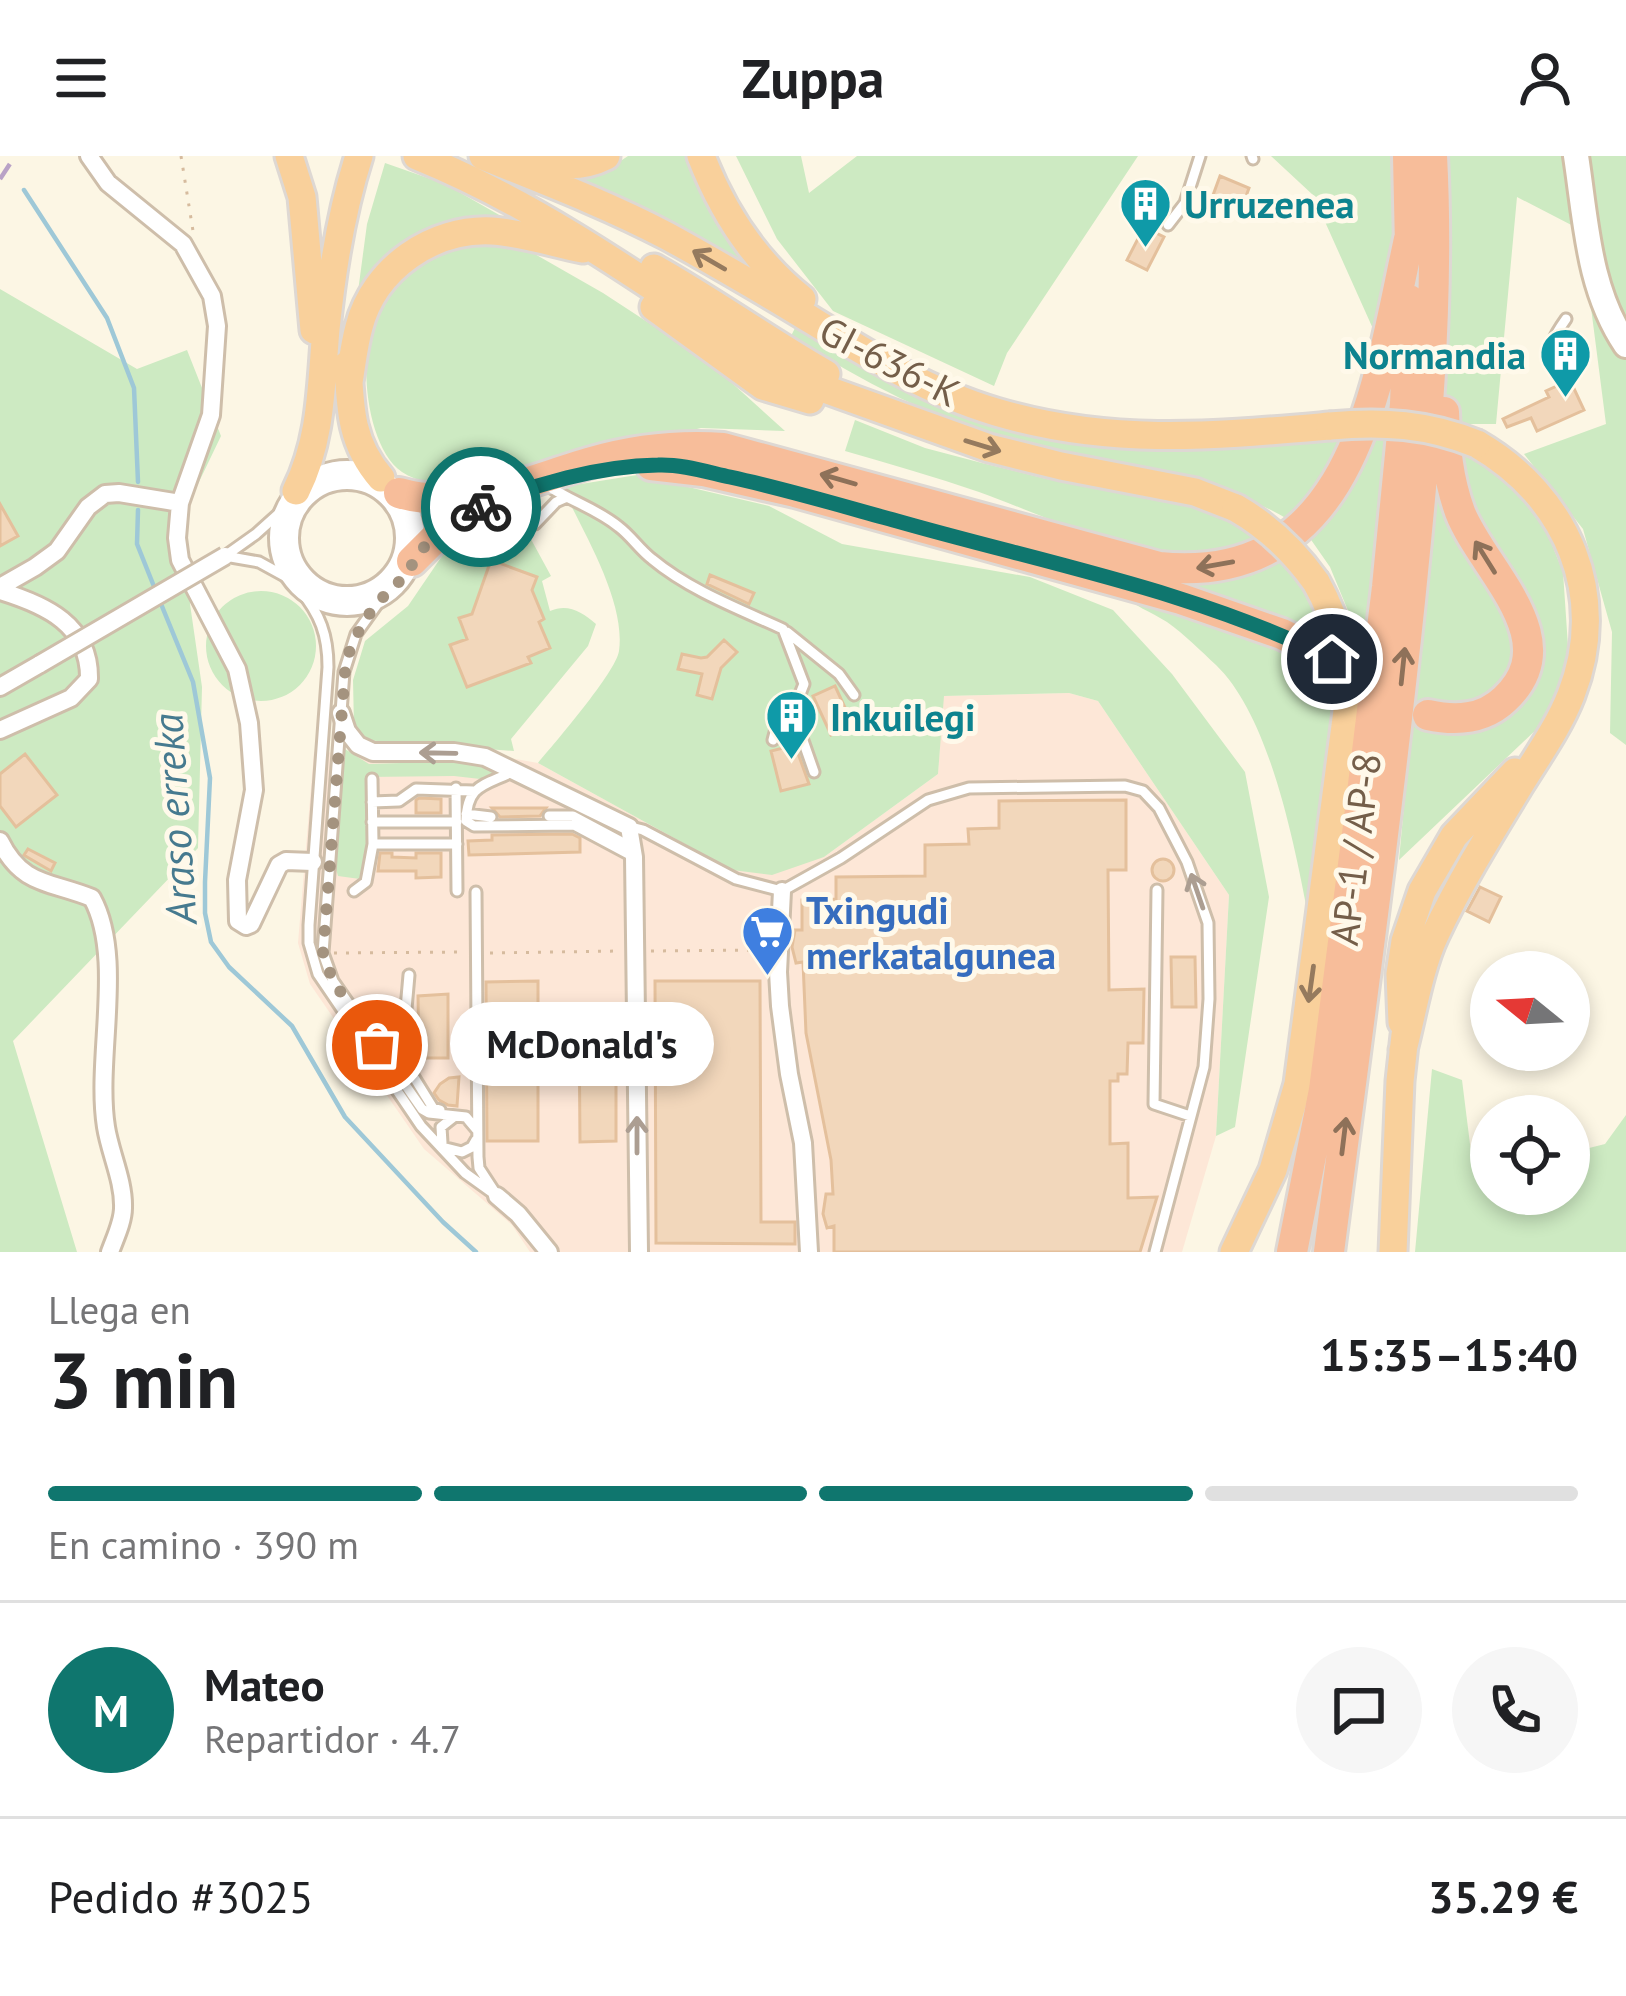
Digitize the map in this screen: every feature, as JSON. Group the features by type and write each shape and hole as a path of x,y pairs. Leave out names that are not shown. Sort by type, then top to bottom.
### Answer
{"highway":[{"path":"289,156 302,197 320,400"},
{"name":"GI-636-K","path":"417,156 499,193 601,253 640,260 706,297 873,406"},
{"name":"GI-636-K","path":"483,156 667,236 896,370 993,412 1100,434 1156,438 1376,423 1417,426 1477,443 1506,460 1538,490 1562,527 1578,567 1585,610 1583,653 1572,694 1552,732"},
{"path":"520,156 573,166 606,156"},
{"path":"701,156 722,205 747,244 810,306 941,378 1100,434"},
{"name":"AP-1 / AP-8","path":"1292,1252 1324,1090 1387,587 1405,404 1411,230 1408,156"},
{"name":"AP-1 / AP-8","path":"1329,1252 1420,506 1435,231 1432,156"},
{"path":"1428,715 1463,718 1489,711 1519,681 1528,646 1524,622 1465,522 1449,474 1444,408 1450,264 1445,156"},
{"path":"290,499 314,447 332,278 346,199 365,157"},
{"path":"365,157 347,320 351,416 364,455 390,485 440,501 468,499 628,454 723,448 1159,567 1195,569 1231,563 1296,531 1323,504 1343,473 1375,387 1411,230"},
{"path":"349,382 359,327 373,295 394,268 422,248 451,236 483,231 601,253"},
{"name":"GI-636-K","path":"601,253 626,284 763,386 816,402 873,406 989,448 1195,492 1255,519 1288,547 1316,582 1342,644 1348,711 1298,1084 1273,1170 1234,1252"},
{"path":"412,561 434,537 487,504 556,491 615,469 661,464 725,476 1181,599 1282,634 1332,659"},
{"path":"1403,1050 1437,953 1552,732"},
{"path":"1393,1252 1403,1050 1400,974 1405,941 1422,891 1454,836 1552,732"}],"main road":[{"path":"1576,156 1594,276 1626,345"}],"street":[{"path":"88,156 108,183 183,244 212,296 217,326 211,415 180,502 177,538 180,560 237,669 249,724 254,790 237,880 238,920 251,924 279,865 313,862"},
{"path":"344,469 369,472 390,485 409,508 415,525 416,543 405,576 367,605 339,608 324,604 295,584 283,566 277,537 290,499 318,475 344,469"},
{"path":"365,484 383,494 398,513 404,542 378,594 328,592 308,580 295,561 290,537 296,513 323,487 365,484"},
{"path":"0,589 57,551 88,507 105,494 180,502"},
{"path":"0,687 225,556"},
{"path":"0,589 52,612 76,630 89,662 89,680 71,698 0,730"},
{"path":"340,713 358,745 374,752 485,757 629,827 639,1252"},
{"path":"0,841 26,876 92,898 98,907 109,964 103,1081 106,1126 124,1211 110,1252"},
{"path":"782,891 780,1006 803,1143 809,1252"},
{"path":"496,1196 518,1214 549,1252"}],"lane":[{"path":"1168,225 1185,203 1200,156"},
{"path":"1553,366 1552,339 1566,320"},
{"path":"535,524 556,502 556,491 581,502 618,526 681,580 783,629 839,674 854,694"},
{"path":"225,556 256,534 290,499"},
{"path":"225,556 259,562 295,584 319,616 328,639 309,926 318,974 431,1137 465,1173 496,1196"},
{"path":"378,594 350,646 344,672 323,953 333,981 422,1109 471,1120 477,1133 472,1147 462,1153 446,1150"},
{"path":"772,740 777,725 793,712 804,684 783,629"},
{"path":"793,712 814,772"},
{"path":"515,770 473,791 466,821 474,826 574,825 633,852"},
{"path":"354,891 366,882 373,844 371,779"},
{"path":"629,827 736,879 782,891 928,800 969,788 1125,786 1143,791 1159,808 1187,862 1208,923 1204,1067 1155,1252"},
{"path":"456,788 457,891"},
{"path":"372,802 399,801 416,789 473,791"},
{"path":"466,814 491,817"},
{"path":"550,816 573,816 633,852"},
{"path":"372,822 457,822"},
{"path":"373,844 457,844"},
{"path":"1157,890 1154,1104 1190,1116"},
{"path":"476,892 479,1168 496,1196"},
{"path":"309,926 324,926"},
{"path":"409,975 406,1066 433,1108 476,1111"},
{"path":"446,1150 442,1126 454,1116"}],"path":[{"path":"181,156 193,232"},
{"path":"323,953 770,950"}],"shaded area":[{"name":"Txingudi merkatalgunea","path":"1069,693 1098,701 1229,895 1216,1136 1182,1252 530,1252 512,1225 424,1149 310,984 298,943 314,752 510,758 538,763 732,870 824,857 938,774 943,696"}],"green space":[{"path":"628,156 687,156 712,210 749,267 575,178"},
{"path":"736,156 801,156 809,193 857,156 1138,156 1007,353 994,386 833,311 777,239"},
{"path":"1271,156 1626,156 1626,745 1610,733 1612,632 1583,529 1524,454 1606,424 1581,230 1517,197 1496,424 1450,424 1374,331 1313,195"},
{"path":"385,163 445,184 508,220 457,221 426,230 380,264 357,299 367,224"},
{"path":"494,243 526,249 603,293 678,342 785,431 701,428 455,488 402,472 380,442 368,399 367,353 375,316 392,289 425,261 453,249"},
{"path":"0,289 137,369 187,350 221,436 185,511 190,604 202,687 198,848 13,1041 77,1252 0,1252"},
{"path":"796,326 932,402 1110,446 1184,450 1346,436 1322,482 1289,520 1224,490 1015,441 956,422 899,398 817,353 791,336"},
{"path":"855,420 925,448 982,463 1189,505 1259,539 1224,550 1188,553 1117,542 979,492 845,451"},
{"path":"1386,438 1363,647 1330,567 1307,534 1365,440"},
{"path":"1437,445 1484,461 1533,497 1563,572 1569,661 1541,725 1399,860"},
{"path":"637,475 769,506 842,544 1030,577 1113,610 1172,674 1245,772 1269,897 1235,1127 1216,1136 1229,895 1098,701 1069,693 944,696 938,774 824,857 772,875 732,870 538,763 596,691 619,651 610,589 562,487"},
{"path":"514,508 551,576 542,581 550,611 575,610 596,624 588,646 511,739 514,751 364,740 354,727 353,680 365,641 408,606 459,531"},
{"path":"1276,556 1319,613 1333,650 1147,578"},
{"path":"261,591 282,595 300,607 312,625 316,646 312,667 300,685 282,697 261,701 240,697 222,685 210,667 206,646 210,625 222,607 240,595"},
{"path":"1120,593 1285,651 1338,679 1308,915 1277,782 1235,688 1180,632"},
{"path":"345,749 369,764 466,761 493,768 495,773 489,780 366,777 366,874 360,879 338,876"},
{"path":"1432,1069 1462,1080 1470,1144 1470,1215 1590,1215 1590,1148 1605,1144 1626,1115 1626,1252 1415,1252"}],"building":[{"path":"1220,176 1249,188 1241,210 1212,198"},
{"name":"Urruzenea","path":"1144,227 1164,237 1147,270 1127,260"},
{"path":"1570,380 1584,410 1537,431 1531,418 1507,427 1503,419 1549,397 1546,391"},
{"path":"0,504 18,536 0,546"},
{"path":"491,560 537,577 532,590 550,648 528,657 531,663 467,687 450,645 467,639 459,618 472,614"},
{"path":"710,575 754,593 749,604 707,584"},
{"path":"724,640 737,652 721,668 712,699 697,695 702,674 678,669 682,654 707,657"},
{"path":"835,686 853,725 831,735 813,696"},
{"name":"Inkuilegi","path":"795,745 809,784 781,791 771,751"},
{"path":"25,754 57,795 16,827 0,806 0,774"},
{"path":"419,798 441,799 441,813 416,813"},
{"path":"1126,800 1126,870 1108,870 1109,990 1144,989 1143,1043 1128,1043 1127,1074 1110,1081 1110,1144 1128,1143 1128,1198 1157,1197 1140,1252 834,1252 834,1226 827,1228 823,1214 826,1194 833,1194 831,1160 806,1033 803,962 796,963 792,947 795,930 802,930 802,900 836,899 836,877 925,876 925,845 969,844 968,829 999,828 999,801"},
{"path":"492,808 546,808 540,816 500,817"},
{"path":"572,834 580,838 580,852 469,855 468,841 492,840 492,835"},
{"path":"28,849 55,863 51,871 24,855"},
{"path":"380,853 416,858 416,853 441,853 441,877 416,878 416,871 378,871"},
{"path":"1163,859 1174,870 1163,881 1152,870"},
{"path":"1480,887 1501,897 1489,922 1467,911"},
{"path":"1171,957 1195,957 1196,1007 1172,1007"},
{"path":"538,981 538,1141 487,1141 486,982"},
{"path":"655,981 760,981 761,1222 795,1222 795,1244 656,1243"},
{"path":"448,994 448,1058 419,1058 418,996"},
{"path":"579,1015 616,1015 616,1141 580,1142"},
{"path":"459,1077 457,1106 439,1100 434,1093 440,1084"}],"waterway":[{"name":"Araso erreka","path":"24,190 107,318 134,388 138,482"},
{"name":"Araso erreka","path":"138,510 137,544 155,589"},
{"name":"Araso erreka","path":"159,599 193,682 210,778 205,913 211,942 229,967 292,1026 345,1117 476,1252"}],"railway":[{"path":"0,179 15,156"}],"way so far":[{"path":"377,1045 333,981 323,953 346,659 371,610 405,576 422,549 446,527 481,507"}],"place":[{"name":"Urruzenea","path":"1145,249"},
{"name":"Normandia","path":"1565,400"},
{"name":"Inkuilegi","path":"791,762"},
{"name":"Txingudi merkatalgunea","path":"767,977"},
{"name":"McDonald's","path":"377,1045"}],"route":[{"path":"481,507 573,476 615,469 661,464 703,471 1181,599 1282,634 1332,659"}]}
